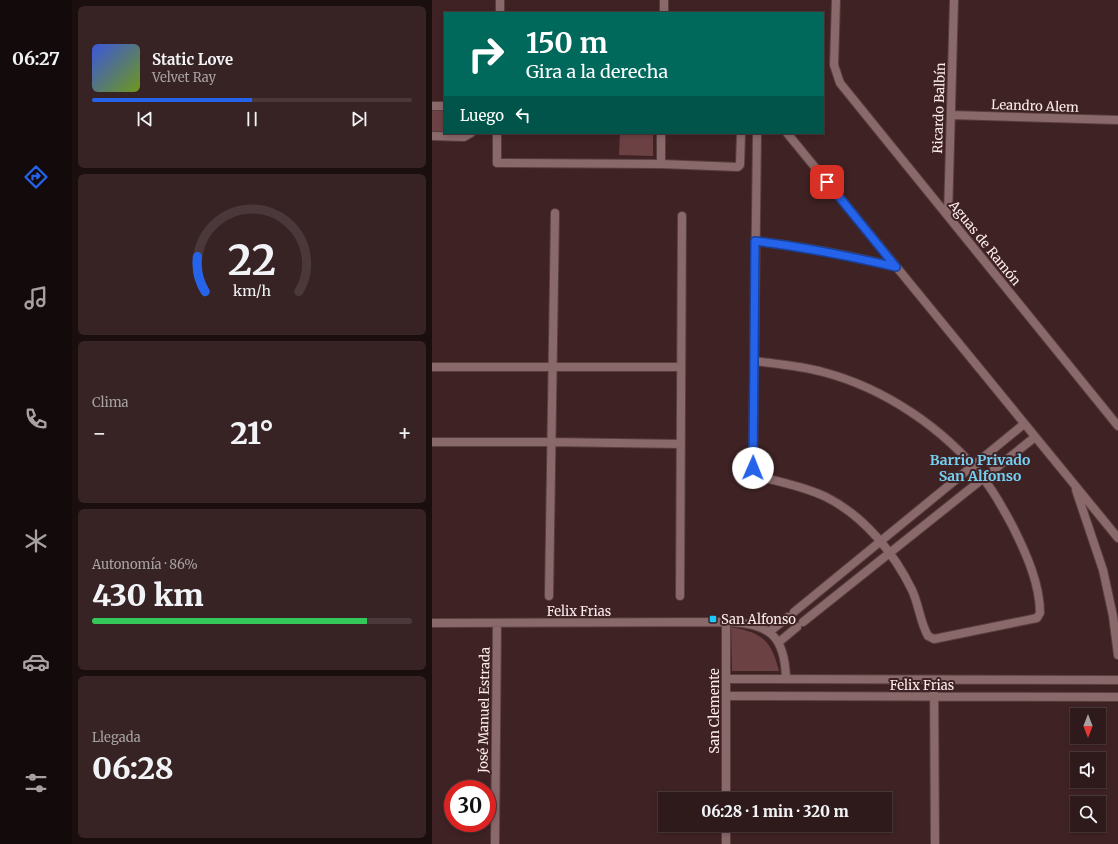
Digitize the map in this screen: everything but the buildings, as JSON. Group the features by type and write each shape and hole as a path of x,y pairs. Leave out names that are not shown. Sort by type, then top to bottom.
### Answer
{"street":[{"path":"500,0 500,12"},
{"path":"664,0 664,12"},
{"name":"Aguas de Ramón","path":"836,0 834,65 835,72 840,83 1118,426"},
{"name":"Ricardo Balbín","path":"948,216 954,0"},
{"path":"432,106 444,106"},
{"name":"Leandro Alem","path":"951,115 1118,120"},
{"path":"432,136 464,137 469,134"},
{"path":"497,134 496,163 661,164 738,167 740,165 741,134"},
{"path":"661,134 661,164"},
{"path":"754,361 794,366 823,372 867,388 889,399 930,426 949,441 973,465 1001,505 1026,557 1036,585 1040,606 1040,614 1037,618 932,638 928,636 913,592 890,552 881,541 847,510 827,497 801,487 762,477 757,475 754,471 753,468 755,241 757,134"},
{"path":"788,134 1118,538"},
{"path":"550,596 555,213"},
{"path":"680,596 682,216"},
{"path":"755,241 848,255 896,267"},
{"path":"432,367 682,367"},
{"path":"786,679 784,656 779,642 769,632 1024,424"},
{"path":"779,642 1035,437"},
{"path":"432,442 681,444"},
{"path":"1074,484 1103,570 1113,616 1118,655"},
{"name":"Felix Frias","path":"432,623 497,624 726,622 752,624 769,632"},
{"name":"San Clemente","path":"726,622 726,792"},
{"name":"José Manuel Estrada","path":"495,844 497,624"},
{"name":"Felix Frias","path":"726,679 1118,680"},
{"path":"934,680 935,844"},
{"name":"Felix Frias","path":"726,696 1118,697"},
{"path":"726,832 726,844"}],"shaded area":[{"path":"432,111 444,111 444,133 432,134"},
{"path":"620,134 653,134 653,156 619,155"},
{"path":"731,627 751,632 764,640 773,652 779,671 732,671"}],"place":[{"name":"San Alfonso","path":"713,619"}],"district":[{"name":"Barrio Privado San Alfonso","path":"980,468"}],"route":[{"path":"753,468 755,241 848,255 896,267 827,182"}]}
